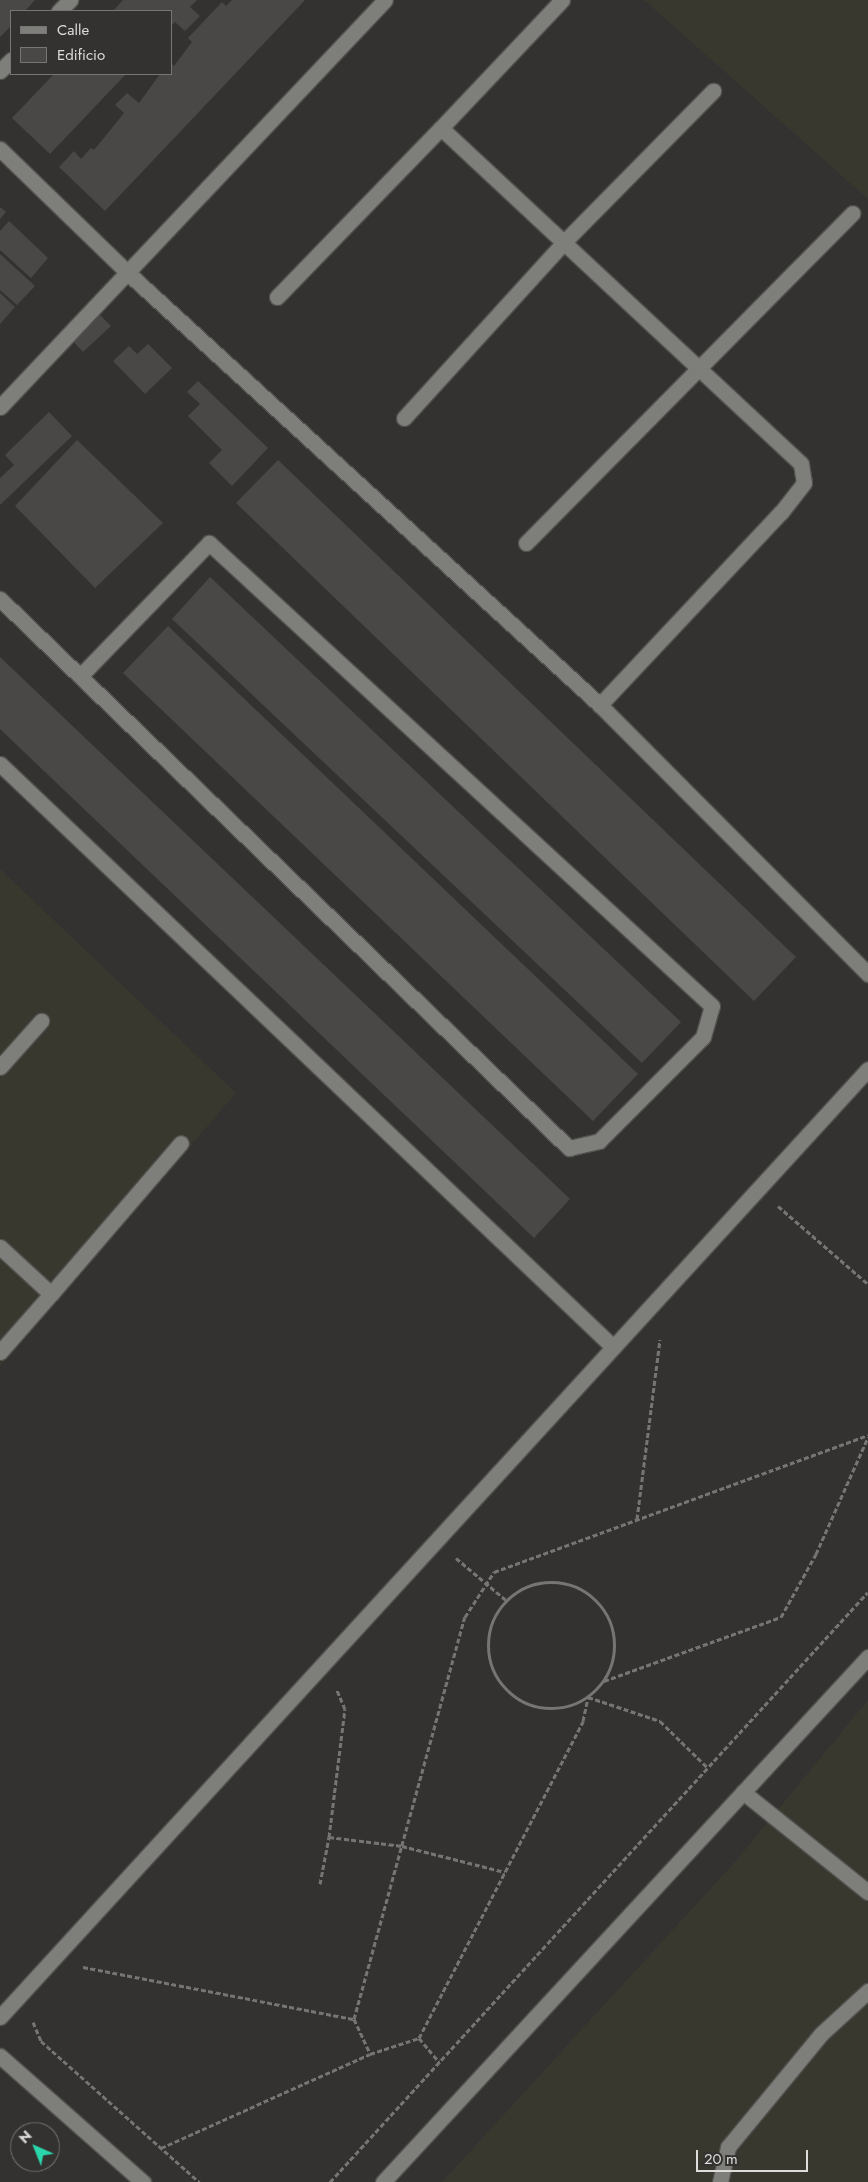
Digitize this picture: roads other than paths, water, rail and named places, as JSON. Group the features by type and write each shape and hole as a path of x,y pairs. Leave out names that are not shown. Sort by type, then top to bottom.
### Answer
{"street":[{"path":"60,10 70,0"},
{"path":"0,407 129,274 385,0"},
{"path":"277,297 562,0"},
{"path":"0,71 10,61"},
{"path":"404,418 563,243 713,91"},
{"path":"441,128 563,243 699,366 802,464 804,483 600,705"},
{"path":"0,149 129,274 600,705 868,974"},
{"path":"526,543 852,213"},
{"path":"0,599 569,1148 599,1141 703,1037 712,1006 210,543 80,676"},
{"path":"0,764 614,1347"},
{"path":"0,1068 41,1021"},
{"path":"0,2017 868,1069"},
{"path":"0,1352 181,1143"},
{"path":"0,1247 50,1294"},
{"path":"382,2182 868,1657"},
{"path":"743,1792 868,1892"},
{"path":"720,2182 728,2147 821,2034 868,1991"},
{"path":"0,2056 142,2182"}]}
